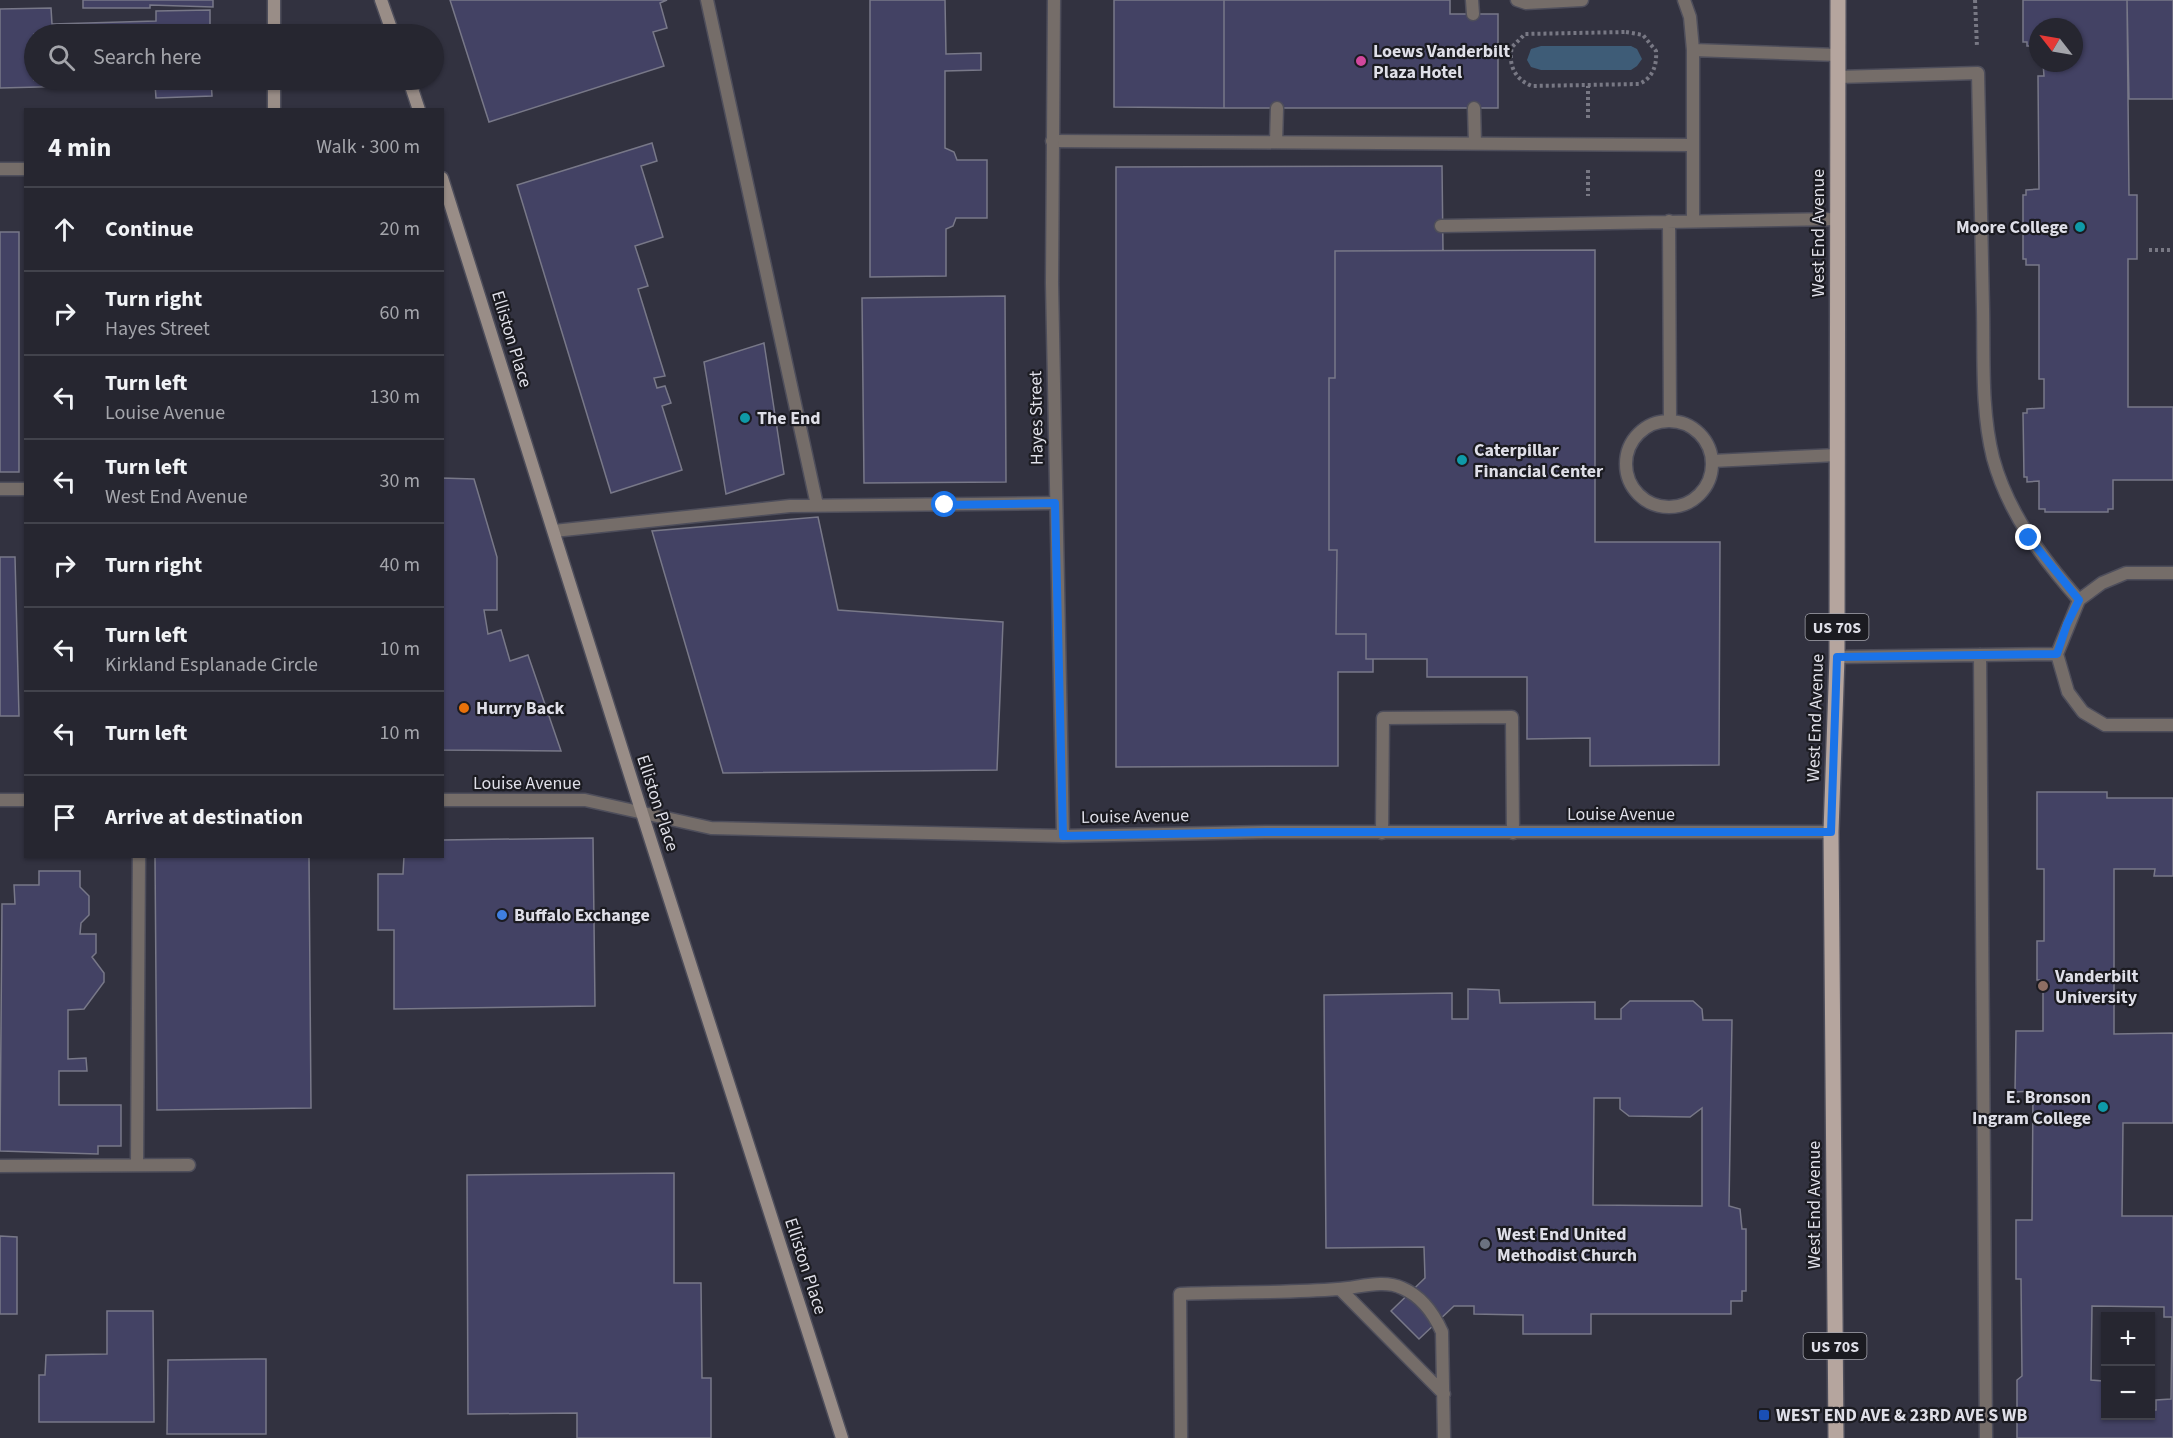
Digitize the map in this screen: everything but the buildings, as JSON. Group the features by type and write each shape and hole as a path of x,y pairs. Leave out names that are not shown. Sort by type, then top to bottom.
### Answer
{"main road":[{"path":"274,0 274,24"},
{"path":"381,0 389,24"},
{"name":"West End Avenue","path":"1836,1438 1831,832 1837,657 1838,0"},
{"path":"274,90 274,108"},
{"path":"412,90 418,108"},
{"name":"Elliston Place","path":"444,184 842,1438"}],"street":[{"path":"706,0 817,505"},
{"name":"Hayes Street","path":"1054,0 1052,141 1055,503 1063,836"},
{"path":"1472,0 1473,14"},
{"path":"1517,0 1541,3 1582,0"},
{"path":"1684,0 1690,17 1693,50 1693,221"},
{"path":"1693,50 1838,55"},
{"path":"1838,77 1978,73 1984,367 1986,416 1993,458 2009,500 2029,538 2079,600"},
{"path":"1276,142 1277,108"},
{"path":"1474,108 1475,143"},
{"path":"1052,141 1692,144"},
{"path":"0,169 24,169"},
{"path":"1441,226 1838,219"},
{"path":"1669,221 1670,420"},
{"path":"1670,420 1696,430 1706,441 1712,461 1711,475 1704,489 1684,504 1662,507 1647,502 1637,493 1629,481 1625,467 1633,439 1643,429 1656,422 1670,420"},
{"path":"1712,461 1837,455"},
{"path":"0,489 24,489"},
{"path":"554,531 817,505 1055,503"},
{"path":"2173,573 2126,573 2102,583 2079,600 2067,624 2057,654 2068,692 2083,712 2104,725 2173,725"},
{"path":"1837,657 2057,654"},
{"path":"1980,655 1986,1438"},
{"path":"1382,833 1383,718 1512,717 1514,833"},
{"path":"0,800 24,800"},
{"name":"Louise Avenue","path":"444,800 585,800 711,828 1063,836 1831,832"},
{"path":"137,1165 139,858"},
{"path":"0,1166 189,1165"},
{"path":"1181,1438 1180,1294 1340,1289 1368,1285 1401,1287 1414,1295 1428,1310 1442,1332 1444,1438"},
{"path":"1340,1289 1444,1394"}],"path":[{"path":"1976,0 1978,73"},
{"path":"1626,32 1643,35 1656,51 1653,70 1645,81 1624,86 1532,86 1521,80 1513,69 1510,59 1512,47 1520,37 1531,33 1626,32"},
{"path":"2149,250 2173,250"}],"water":[{"path":"1541,46 1631,46 1637,49 1642,59 1631,70 1541,70 1531,67 1527,60 1531,49"}],"place":[{"name":"Loews Vanderbilt Plaza Hotel","path":"1361,61"},
{"name":"Moore College","path":"2080,227"},
{"name":"The End","path":"745,418"},
{"name":"Caterpillar Financial Center","path":"1462,460"},
{"name":"Hurry Back","path":"464,708"},
{"name":"Buffalo Exchange","path":"502,915"},
{"name":"Vanderbilt University","path":"2043,986"},
{"name":"E. Bronson Ingram College","path":"2103,1107"},
{"name":"West End United Methodist Church","path":"1485,1244"},
{"name":"WEST END AVE & 23RD AVE S WB","path":"1764,1415"}],"route":[{"path":"945,505 1055,503 1063,836 1265,832 1831,832 1837,657 2057,654 2067,624 2079,600 2029,538"}]}
